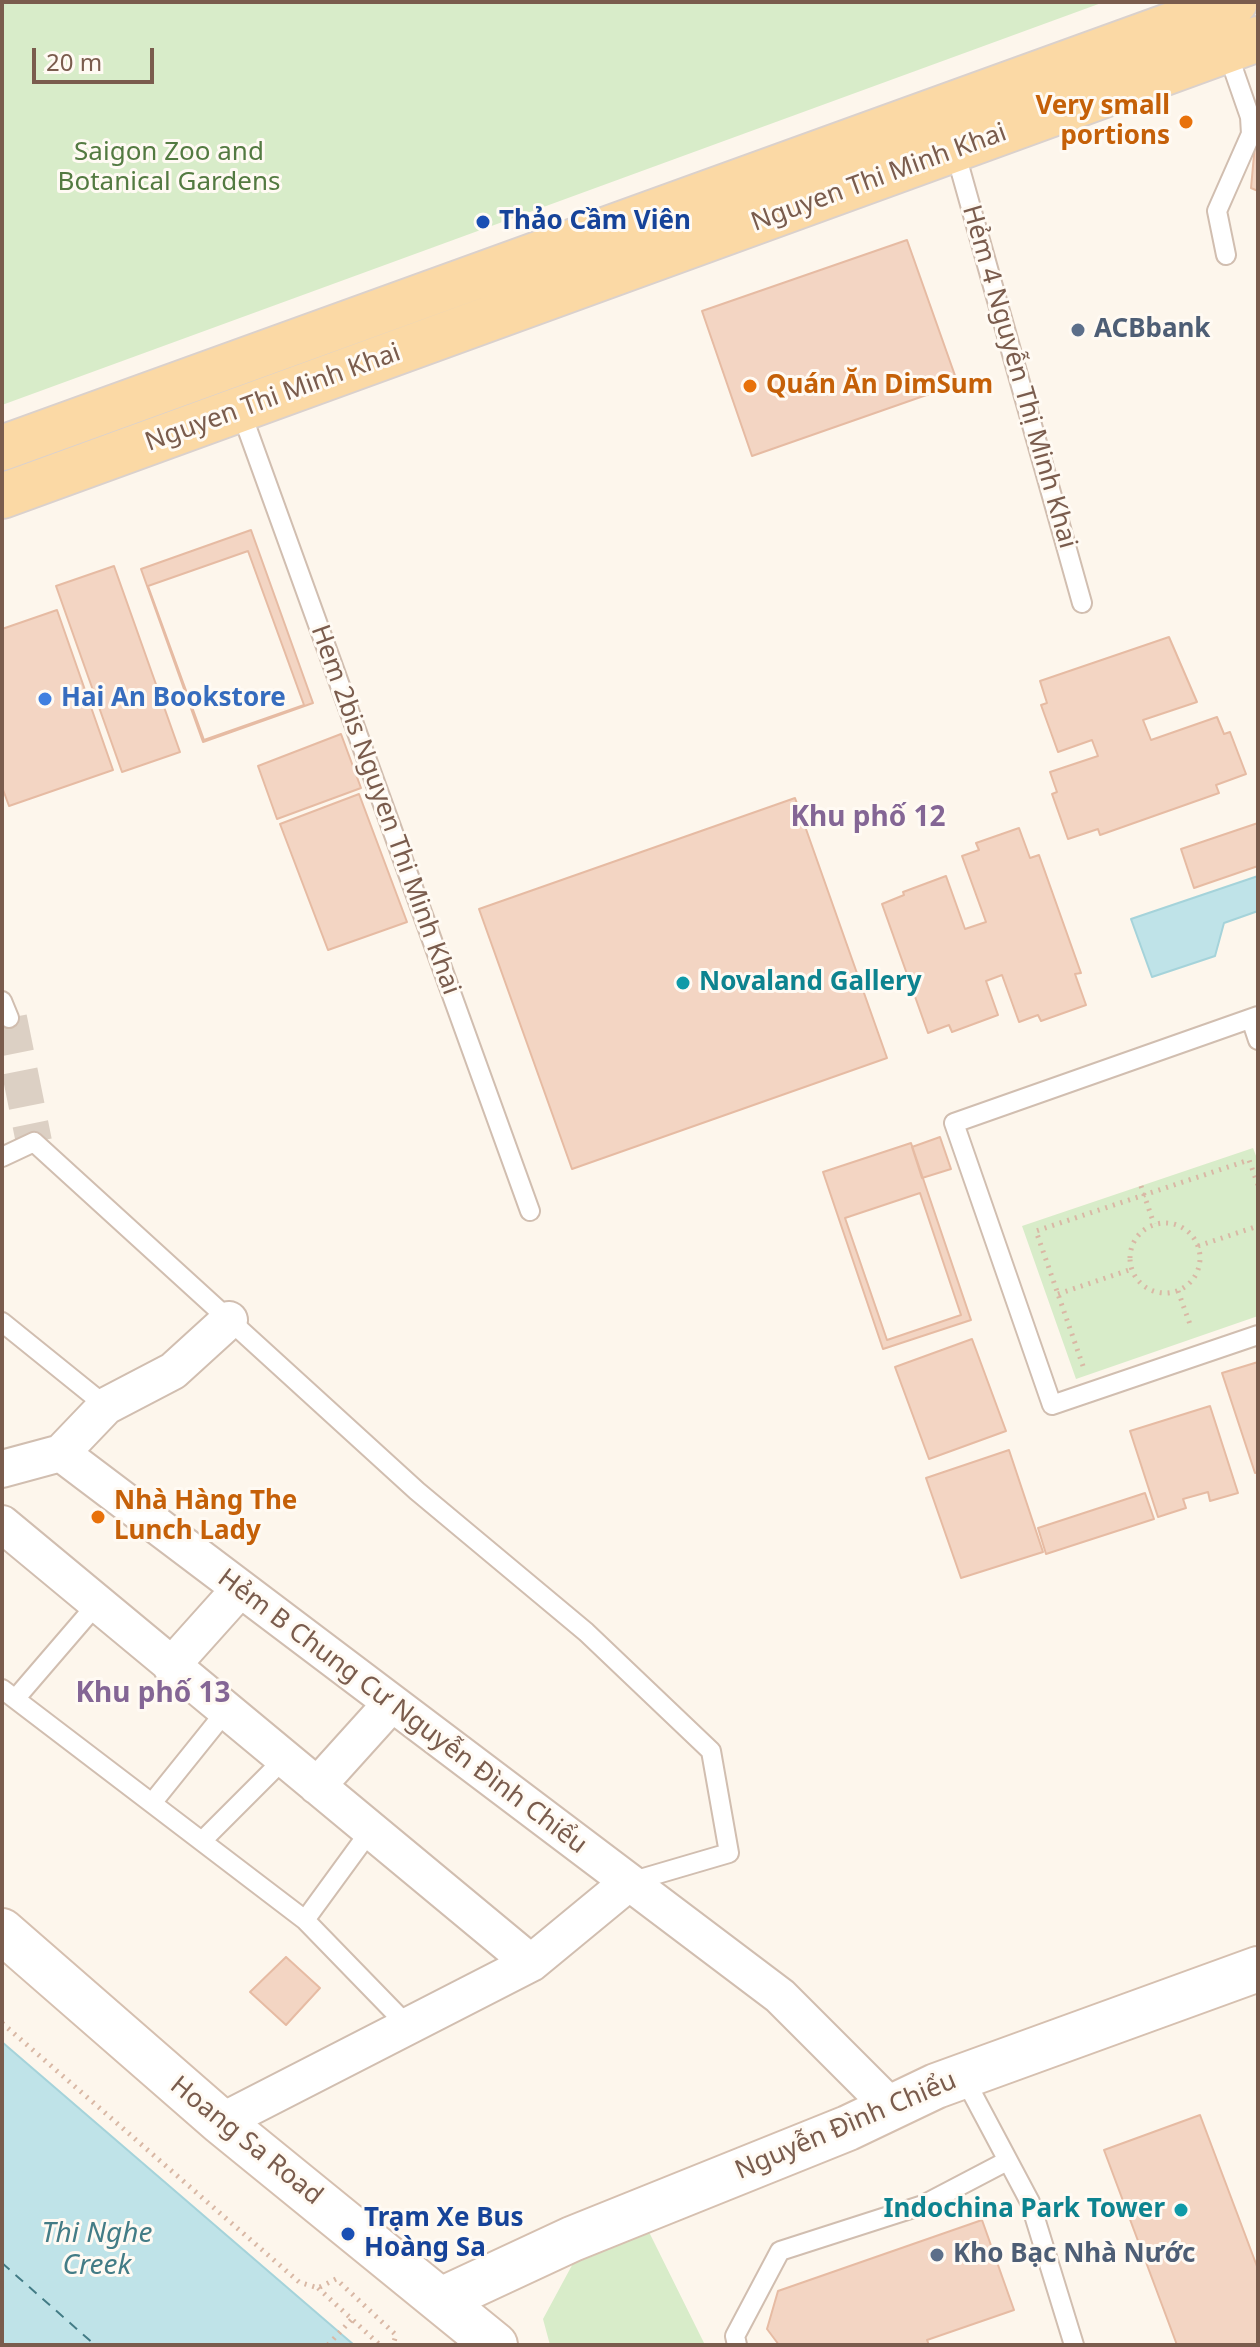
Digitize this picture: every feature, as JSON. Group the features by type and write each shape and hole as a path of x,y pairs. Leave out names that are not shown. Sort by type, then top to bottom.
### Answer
{"main road":[{"name":"Nguyen Thi Minh Khai","path":"2,448 1235,2"},
{"name":"Nguyen Thi Minh Khai","path":"2,496 1243,45"},
{"path":"529,257 544,299"}],"street":[{"path":"2,1469 61,1453 106,1406 173,1371 229,1320"},
{"name":"Hẻm B Chung Cư Nguyễn Ðình Chiểu","path":"61,1453 780,1996 891,2107"},
{"path":"2,1524 531,1963"},
{"path":"171,1666 240,1589"},
{"path":"317,1786 391,1704"},
{"path":"221,2122 531,1963 628,1883"},
{"name":"Hoang Sa Road","path":"2,1931 221,2122 495,2345"},
{"name":"Nguyễn Đình Chiểu","path":"441,2300 572,2239 963,2076 1258,1969"}],"lane":[{"path":"1226,255 1217,211 1251,134 1243,45"},
{"name":"Hẻm 4 Nguyễn Thị Minh Khai","path":"955,151 1082,603"},
{"name":"Hem 2bis Nguyen Thi Minh Khai","path":"240,409 530,1211"},
{"path":"1258,1040 1254,1018 954,1123 1052,1405 1258,1335"},
{"path":"2,1157 34,1142 417,1491 586,1632 711,1751 729,1853 628,1883"},
{"path":"2,1322 106,1406"},
{"path":"96,1605 9,1694 305,1920 409,2027"},
{"path":"152,1803 226,1711"},
{"path":"202,1841 284,1759"},
{"path":"305,1920 370,1831"},
{"path":"963,2076 1030,2202 1074,2345"},
{"path":"737,2345 735,2336 780,2251 923,2205 1007,2161"}],"path":[{"path":"1082,1366 1036,1231 1249,1160 1258,1185"},
{"path":"1141,1186 1154,1224"},
{"path":"1154,1224 1176,1224 1193,1237 1198,1246 1201,1257 1195,1276 1178,1291 1156,1292 1145,1287 1132,1269 1133,1242 1154,1224"},
{"path":"1198,1246 1258,1226"},
{"path":"1058,1294 1132,1269"},
{"path":"1178,1291 1200,1355"},
{"path":"2,2023 299,2282 318,2288 380,2345"},
{"path":"318,2288 336,2279 396,2335 393,2345"},
{"path":"328,2345 352,2319"}],"green space":[{"name":"Saigon Zoo and Botanical Gardens","path":"2,2 1104,2 2,405"},
{"path":"1253,1148 1258,1161 1258,1316 1076,1379 1022,1226"},
{"path":"649,2232 705,2345 550,2345 543,2319 577,2256"}],"water":[{"path":"1258,876 1258,911 1224,923 1215,956 1152,977 1131,919"},
{"name":"Thi Nghe Creek","path":"2,2042 354,2345 2,2345"}],"building":[{"path":"1258,111 1258,191 1251,188"},
{"path":"907,240 958,384 752,456 702,311"},
{"path":"251,530 313,703 203,742 141,569"},
{"path":"248,551 304,705 204,740 148,586"},
{"path":"114,566 180,752 122,772 56,586"},
{"name":"Hai An Bookstore","path":"57,610 113,770 9,806 2,787 2,629"},
{"path":"1169,637 1197,702 1143,720 1151,740 1217,717 1224,734 1230,732 1246,774 1216,785 1219,793 1100,835 1098,829 1068,839 1052,794 1057,792 1050,772 1098,756 1092,740 1058,752 1041,705 1047,703 1040,681"},
{"path":"341,734 361,788 277,819 258,766"},
{"path":"359,794 407,922 328,950 280,824"},
{"name":"Novaland Gallery","path":"795,798 887,1058 572,1169 479,909"},
{"path":"1258,823 1258,866 1194,888 1181,849"},
{"path":"1019,828 1030,858 1039,855 1081,973 1075,974 1086,1005 1041,1021 1038,1015 1019,1022 1002,975 986,981 998,1015 952,1032 949,1025 928,1033 882,904 904,895 903,892 946,876 965,929 986,922 962,856 979,850 976,843"},
{"path":"940,1137 951,1169 922,1178 912,1147"},
{"path":"911,1143 971,1320 883,1349 823,1172"},
{"path":"920,1193 961,1315 887,1340 845,1218"},
{"path":"972,1339 1006,1431 929,1459 895,1367"},
{"path":"1258,1362 1258,1472 1255,1473 1222,1373"},
{"path":"1210,1406 1238,1493 1210,1501 1208,1492 1183,1499 1186,1508 1158,1517 1130,1431"},
{"path":"1009,1450 1043,1552 961,1578 926,1478"},
{"path":"1145,1493 1154,1519 1046,1554 1038,1528"},
{"path":"286,1957 320,1988 286,2025 250,1992"},
{"name":"Indochina Park Tower","path":"1200,2115 1258,2269 1258,2345 1177,2345 1104,2150"},
{"name":"Kho Bạc Nhà Nước","path":"982,2220 1014,2310 927,2340 929,2345 779,2345 767,2329 778,2291"}],"ferry route":[{"path":"2,2263 95,2345"}],"tunnel":[{"path":"9,1018 34,1142"}],"place":[{"name":"Very small portions","path":"1186,122"},
{"name":"Thảo Cầm Viên","path":"483,222"},
{"name":"ACBbank","path":"1078,330"},
{"name":"Quán Ăn DimSum","path":"750,386"},
{"name":"Hai An Bookstore","path":"45,699"},
{"name":"Novaland Gallery","path":"683,983"},
{"name":"Nhà Hàng The Lunch Lady","path":"98,1517"},
{"name":"Indochina Park Tower","path":"1181,2210"},
{"name":"Trạm Xe Bus Hoàng Sa","path":"348,2234"},
{"name":"Kho Bạc Nhà Nước","path":"937,2255"}],"district":[{"name":"Khu phố 12","path":"868,818"},
{"name":"Khu phố 13","path":"153,1694"}]}
